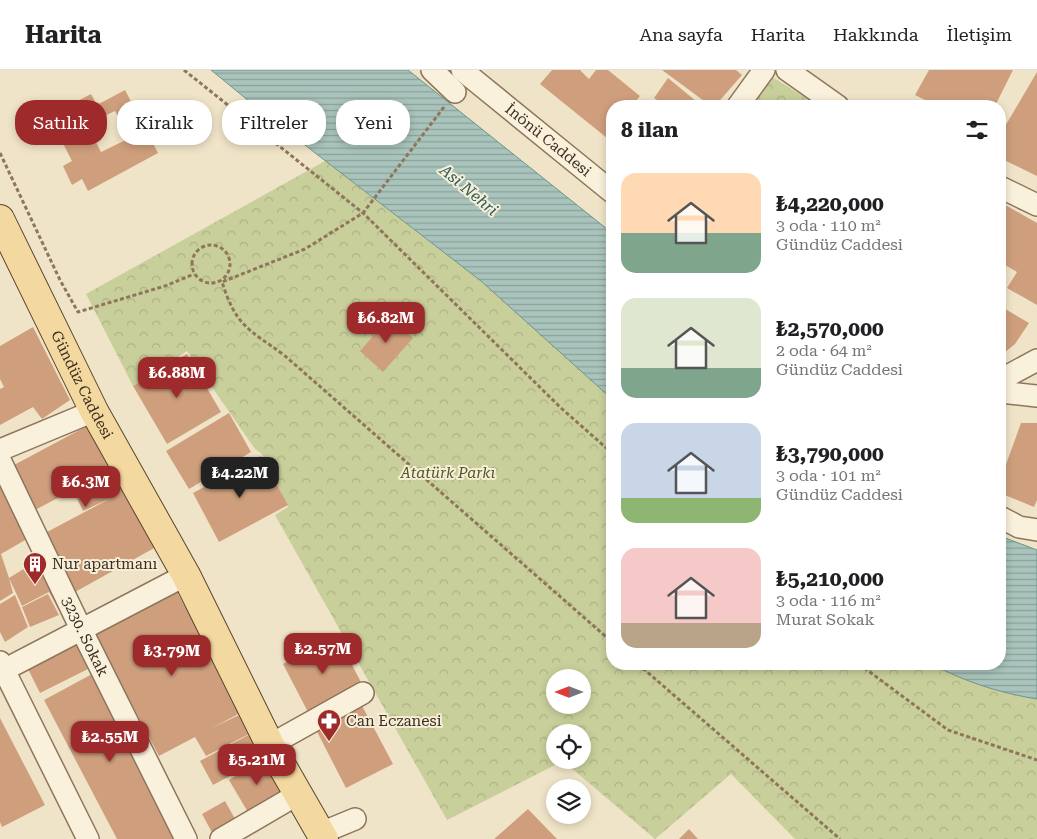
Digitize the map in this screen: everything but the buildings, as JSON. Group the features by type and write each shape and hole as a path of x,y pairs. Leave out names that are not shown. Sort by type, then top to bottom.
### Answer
{"main road":[{"name":"Gündüz Caddesi","path":"0,219 94,411 186,574 270,745 300,794 322,836"}],"street":[{"path":"432,70 455,92"},
{"name":"İnönü Caddesi","path":"462,70 606,187"},
{"path":"742,100 764,70"},
{"path":"787,70 830,100"},
{"path":"1006,189 1037,205"},
{"path":"1006,377 1037,360"},
{"path":"1006,393 1037,396"},
{"path":"0,450 94,411"},
{"name":"3230. Sokak","path":"0,460 82,631 186,839"},
{"path":"1006,520 1019,527 1037,530"},
{"path":"84,838 1,668 82,631 186,574"},
{"path":"270,745 363,693"},
{"path":"221,839 300,794"},
{"path":"322,836 355,819"}],"path":[{"path":"184,70 363,213 561,408 606,448"},
{"path":"222,282 231,270 229,254 217,244 202,246 192,259 194,274 206,284 222,282 305,249 363,213 455,92"},
{"path":"0,153 60,280 78,312 194,274"},
{"path":"222,282 230,307 243,326 284,355 606,637"},
{"path":"645,670 840,839"},
{"path":"867,670 948,730 1037,760"}],"green space":[{"path":"769,75 809,100 752,100"},
{"name":"Atatürk Parkı","path":"325,161 481,281 606,394 606,670 944,670 983,686 1037,699 1037,839 795,839 731,774 655,839 591,785 591,779 584,779 572,769 591,769 591,724 546,724 547,769 447,820 275,515 288,507 262,454 255,449 187,351 133,386 86,294"}],"water":[{"name":"Asi Nehri","path":"211,70 408,70 606,228 606,394 481,281 305,145 326,145 326,100 248,100"},
{"path":"1006,538 1037,550 1037,699 1010,694 944,670 1006,670"}],"place":[{"name":"Nur apartmanı","path":"35,585"},
{"name":"Can Eczanesi","path":"329,742"}]}
